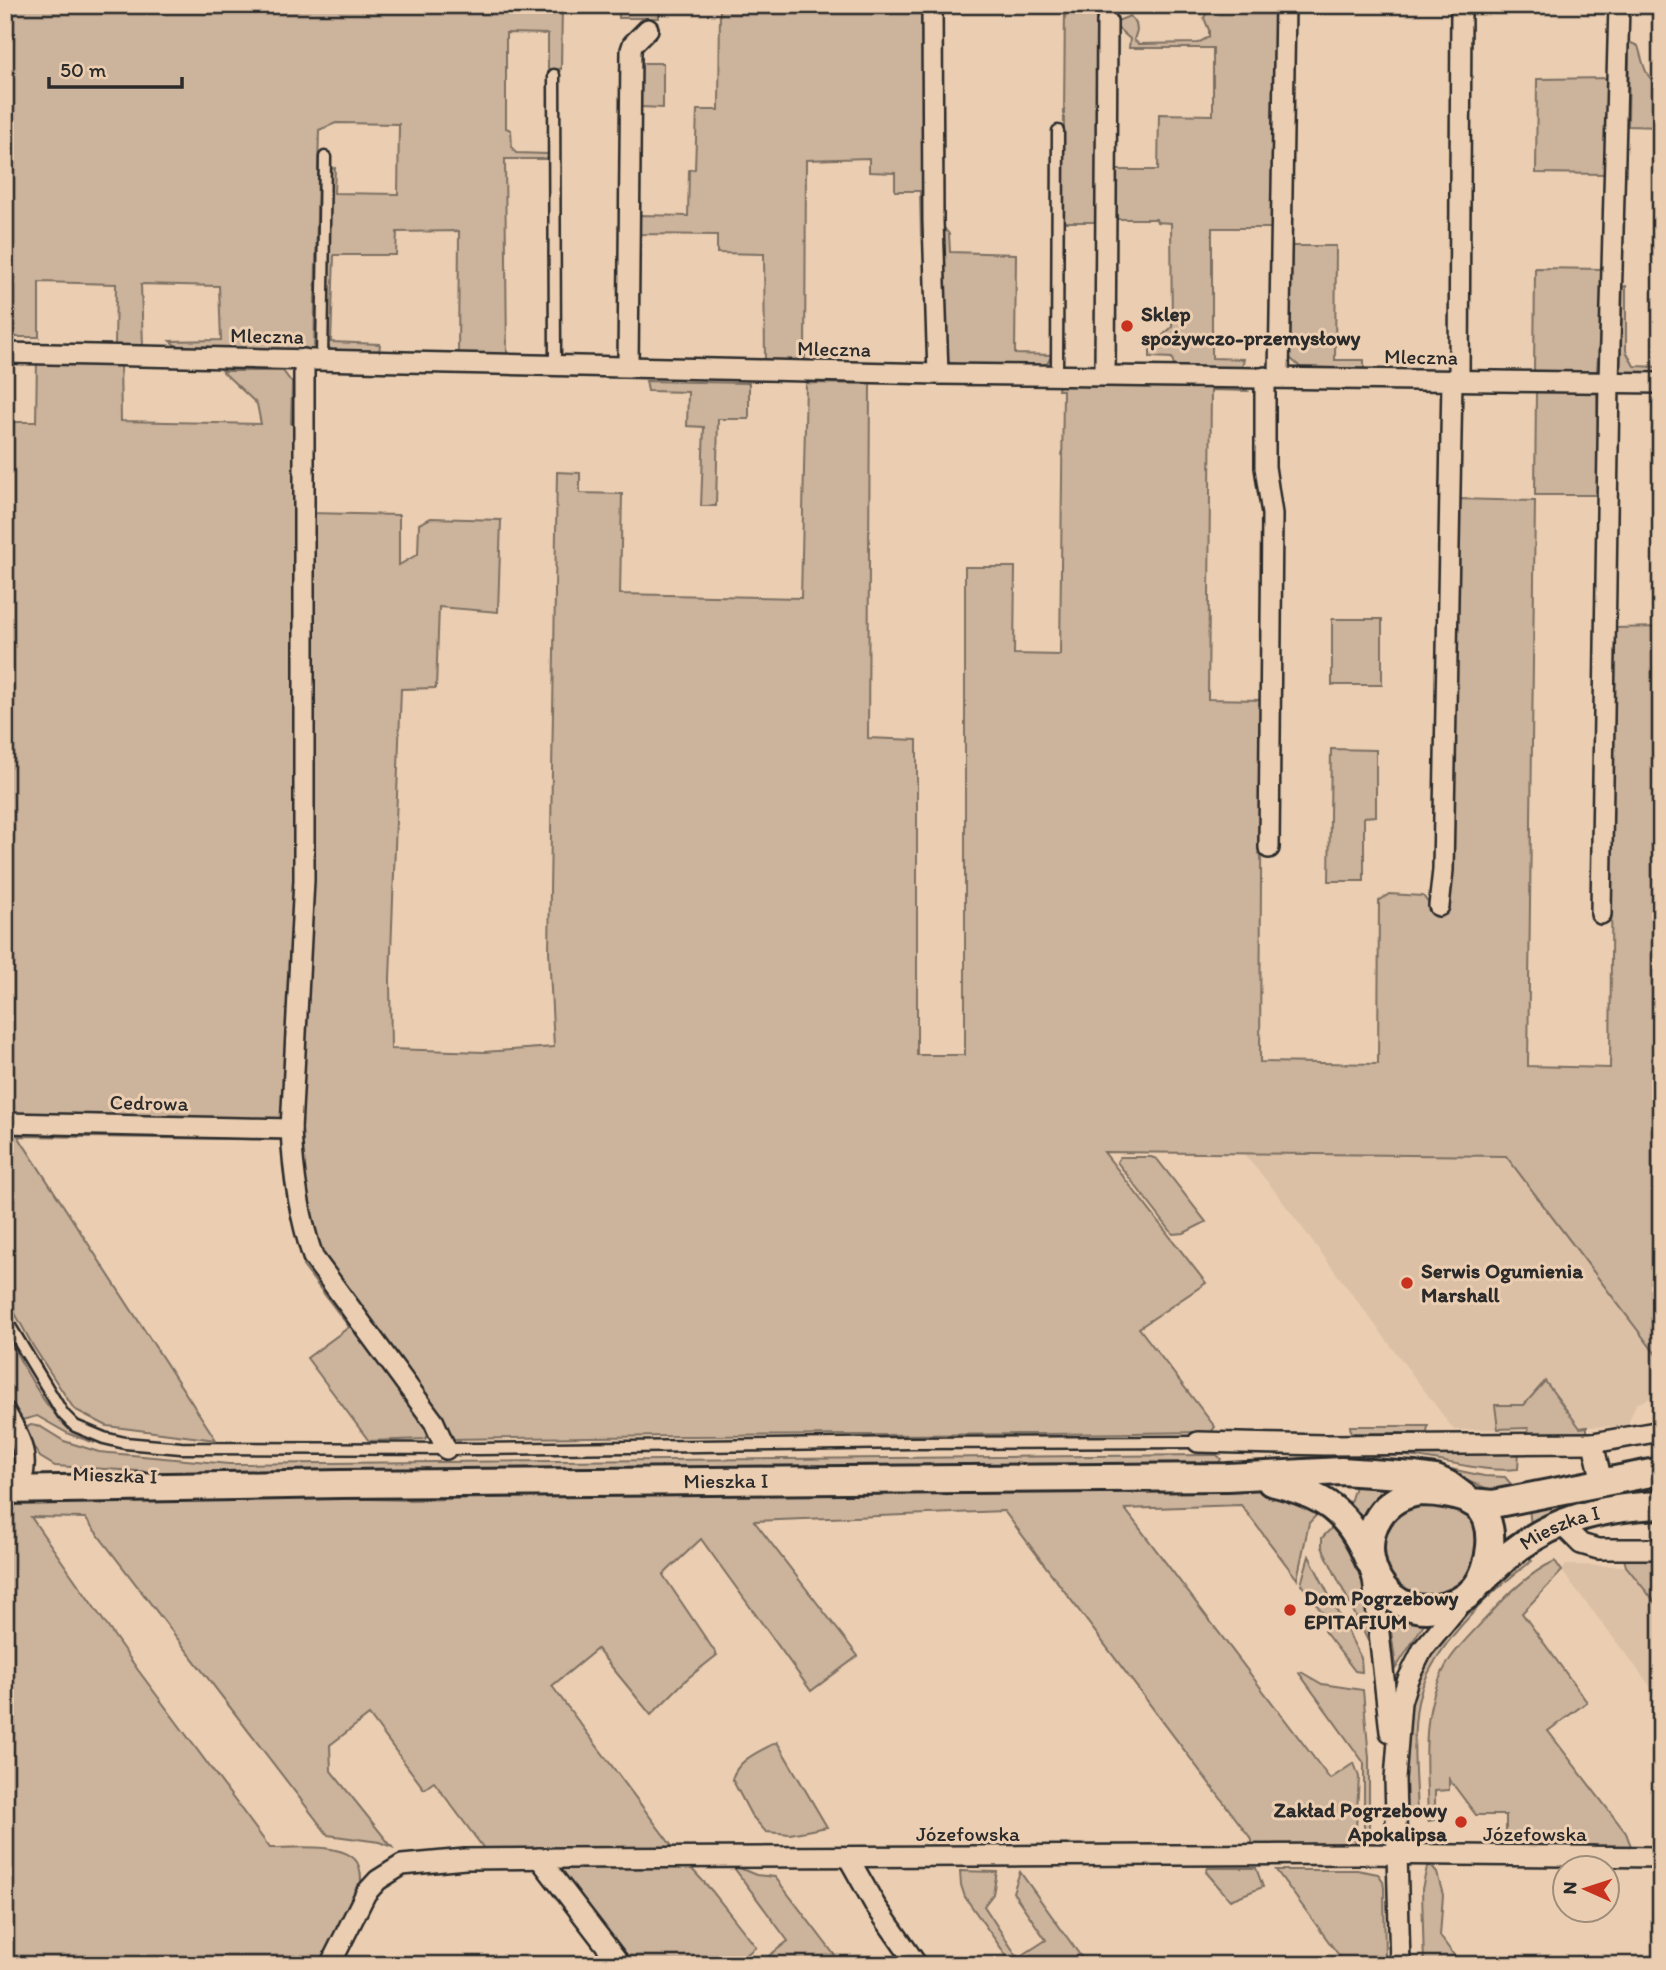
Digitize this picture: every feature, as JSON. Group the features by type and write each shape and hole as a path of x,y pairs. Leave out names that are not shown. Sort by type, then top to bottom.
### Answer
{"street":[{"path":"932,5 933,221 938,374"},
{"path":"1269,848 1272,514 1265,467 1272,377 1285,5"},
{"path":"1439,906 1443,870 1455,380 1461,5"},
{"path":"1601,914 1609,382 1619,5"},
{"path":"1105,375 1107,21"},
{"path":"628,366 631,50 633,44 648,29"},
{"name":"Mleczna","path":"5,353 938,374 1661,383"},
{"path":"313,360 304,880 291,1129 292,1157 305,1233 313,1257 434,1422 446,1449"},
{"name":"Cedrowa","path":"5,1123 291,1129"},
{"path":"5,1412 15,1428 25,1458 11,1481"},
{"path":"1198,1442 1332,1445 1593,1443 1661,1431"},
{"path":"1227,1443 1227,1477"},
{"path":"1593,1443 1602,1482"},
{"path":"1227,1477 1341,1471 1425,1477 1447,1484 1486,1517 1490,1537 1487,1562 1472,1592 1423,1649 1408,1679 1401,1702 1395,1779"},
{"name":"Mieszka I","path":"1471,1502 1511,1502 1661,1471"},
{"name":"Mieszka I","path":"11,1481 140,1473 225,1486 1227,1477"},
{"path":"1227,1477 1302,1491 1336,1509 1349,1523 1386,1591 1401,1603 1419,1609 1448,1605 1472,1592"},
{"path":"1401,1965 1395,1779 1370,1553 1373,1527 1383,1510 1392,1502 1412,1493 1431,1492 1471,1502"},
{"name":"Mieszka I","path":"1472,1592 1502,1560 1523,1543 1560,1523 1606,1509 1661,1505"},
{"path":"1560,1523 1581,1544 1598,1549 1661,1549"},
{"name":"Józefowska","path":"330,1965 366,1893 378,1880 402,1865 465,1859 1359,1854 1661,1857"},
{"path":"848,1857 875,1905 917,1965"},
{"path":"539,1858 621,1965"}],"lane":[{"path":"554,75 555,365"},
{"path":"1057,374 1058,131"},
{"path":"313,360 325,157"},
{"path":"5,1318 63,1414 75,1426 125,1443 181,1448 446,1449 1198,1442"}],"shaded area":[{"path":"5,5 562,5 561,69 548,69 548,34 506,33 506,128 511,130 512,147 516,153 548,154 548,159 505,159 507,357 458,356 459,231 397,232 396,255 334,255 331,342 380,344 379,354 332,351 327,345 330,169 335,168 334,193 398,194 399,124 336,123 319,130 314,349 178,347 170,341 221,340 219,286 141,284 143,346 115,347 116,284 39,282 39,337 5,337"},
{"path":"619,5 659,5 659,18 619,18"},
{"path":"720,5 940,5 941,224 949,234 950,252 1016,254 1015,354 1052,355 1047,364 960,365 929,358 928,236 921,236 920,191 895,191 895,173 869,172 869,158 806,160 805,362 765,362 764,254 717,253 717,235 639,234 640,215 688,216 689,170 695,169 697,110 719,110"},
{"path":"1065,5 1100,5 1102,222 1063,222"},
{"path":"1210,5 1277,5 1274,228 1212,228 1212,358 1244,359 1242,367 1235,368 1174,366 1172,358 1150,357 1150,347 1172,327 1171,223 1157,222 1156,219 1118,219 1112,213 1113,170 1158,170 1159,114 1213,115 1213,48 1129,48 1130,39 1112,23 1130,16 1136,23 1134,40 1139,44 1198,43 1209,37 1204,18"},
{"path":"1629,42 1638,46 1651,79 1661,84 1661,127 1628,126"},
{"path":"640,63 663,63 663,108 641,107"},
{"path":"1610,78 1605,174 1536,173 1537,79"},
{"path":"1290,246 1336,246 1335,360 1364,360 1364,369 1300,367 1290,358 1287,340"},
{"path":"1535,268 1604,269 1597,371 1534,372"},
{"path":"1626,286 1626,351 1634,366 1661,367 1661,375 1626,374 1622,373 1620,368 1622,287"},
{"path":"37,358 120,361 121,421 261,424 257,404 222,371 283,371 292,383 291,424 296,424 310,513 399,515 399,565 418,554 419,524 431,518 501,520 498,612 439,607 436,688 401,689 390,979 391,1049 484,1052 554,1047 549,951 557,472 580,473 580,493 622,494 620,594 801,598 806,383 870,384 868,738 917,740 917,1055 965,1055 965,567 1015,567 1014,654 1060,655 1063,390 1058,390 1059,385 1237,385 1247,391 1211,390 1208,699 1262,700 1260,1062 1378,1064 1379,901 1389,894 1423,896 1430,905 1445,906 1457,499 1535,501 1528,1066 1610,1068 1614,628 1661,627 1661,1361 1506,1156 1104,1152 1206,1283 1139,1328 1215,1427 1211,1432 452,1439 317,1249 298,1140 18,1136 216,1440 107,1426 74,1409 33,1346 5,1295 5,422 36,422"},
{"path":"646,381 749,383 749,419 718,419 716,506 701,506 704,427 687,426 688,392 648,391"},
{"path":"1536,391 1597,391 1600,495 1535,495"},
{"path":"1332,619 1382,619 1382,685 1332,685"},
{"path":"1331,749 1376,750 1376,816 1364,817 1364,881 1329,881"},
{"path":"1244,1154 1506,1156 1661,1361 1661,1397 1636,1404 1627,1426 1454,1430 1271,1186"},
{"path":"1120,1157 1157,1159 1206,1222 1184,1233 1173,1234 1117,1162"},
{"path":"309,1261 429,1430 425,1439 369,1441 307,1358 349,1327 303,1266"},
{"path":"5,1332 31,1380 52,1410 78,1434 95,1443 69,1434 37,1416 18,1421 5,1401"},
{"path":"1545,1381 1580,1428 1587,1427 1587,1435 1529,1436 1528,1428 1498,1429 1495,1405 1524,1405"},
{"path":"31,1425 41,1427 64,1441 99,1452 229,1464 1210,1455 1217,1455 1221,1459 1218,1464 1210,1466 453,1470 236,1477 55,1466 40,1457 22,1429"},
{"path":"1350,1426 1428,1426 1427,1433 1351,1433"},
{"path":"1519,1450 1518,1469 1505,1470 1410,1456 1371,1456 1371,1451"},
{"path":"1366,1461 1417,1462 1484,1476 1505,1477 1511,1484 1511,1491 1494,1491 1459,1478"},
{"path":"1661,1480 1661,1497 1531,1526 1529,1508"},
{"path":"1255,1486 1323,1508 1309,1523 1297,1579 1241,1505 1125,1509 1330,1779 1354,1763 1359,1777 1355,1845 1325,1848 1252,1844 1252,1840 1004,1511 754,1521 858,1656 811,1691 701,1539 663,1575 717,1655 688,1678 651,1715 597,1649 552,1686 680,1857 485,1850 434,1782 424,1789 369,1715 330,1745 331,1771 392,1847 379,1842 328,1835 85,1518 31,1517 138,1670 270,1848 341,1851 357,1862 360,1868 361,1890 321,1965 5,1965 5,1500 285,1497 411,1500 646,1494 1004,1493"},
{"path":"1355,1486 1393,1488 1363,1523 1349,1506"},
{"path":"1420,1504 1448,1509 1474,1520 1479,1538 1473,1568 1450,1591 1435,1596 1410,1595 1394,1584 1380,1557 1385,1528 1397,1514"},
{"path":"1337,1522 1360,1567 1372,1649 1322,1547 1322,1538"},
{"path":"1525,1553 1532,1561 1480,1605 1463,1624 1447,1643 1424,1683 1418,1702 1415,1730 1417,1816 1406,1816 1403,1727 1417,1673 1455,1618"},
{"path":"1309,1556 1361,1658 1362,1672 1355,1671 1324,1631 1332,1625 1301,1584"},
{"path":"1627,1556 1661,1556 1661,1610 1626,1566 1624,1559"},
{"path":"1555,1561 1562,1571 1522,1613 1587,1702 1548,1731 1626,1833 1632,1849 1598,1848 1595,1845 1585,1845 1582,1848 1506,1847 1506,1815 1476,1815 1449,1779 1449,1790 1435,1791 1435,1820 1428,1821 1427,1737 1433,1697 1440,1678 1459,1647 1504,1599 1528,1578"},
{"path":"1566,1565 1626,1566 1661,1610 1661,1700 1562,1571"},
{"path":"1388,1609 1427,1619 1396,1668"},
{"path":"1299,1673 1322,1684 1363,1690 1369,1758 1369,1845 1364,1845 1364,1763"},
{"path":"777,1742 827,1827 790,1834 766,1832 751,1815 732,1779 744,1761"},
{"path":"561,1865 691,1868 756,1947 733,1965 629,1965 559,1870"},
{"path":"732,1865 756,1875 775,1877 842,1965 770,1965 765,1959 788,1941"},
{"path":"1431,1866 1437,1873 1443,1895 1440,1936 1461,1965 1424,1965 1422,1889 1427,1867"},
{"path":"1208,1868 1256,1868 1263,1887 1230,1900 1206,1872"},
{"path":"1276,1870 1357,1870 1378,1874 1384,1888 1385,1965 1346,1965"},
{"path":"960,1871 997,1872 993,1894 984,1906 1018,1958 1046,1940 1013,1892 1020,1872 1087,1965 1013,1965 965,1897"}],"place":[{"name":"Sklep spożywczo-przemysłowy","path":"1127,326"},
{"name":"Serwis Ogumienia Marshall","path":"1407,1283"},
{"name":"Dom Pogrzebowy EPITAFIUM","path":"1290,1610"},
{"name":"Zakład Pogrzebowy Apokalipsa","path":"1461,1822"}]}
